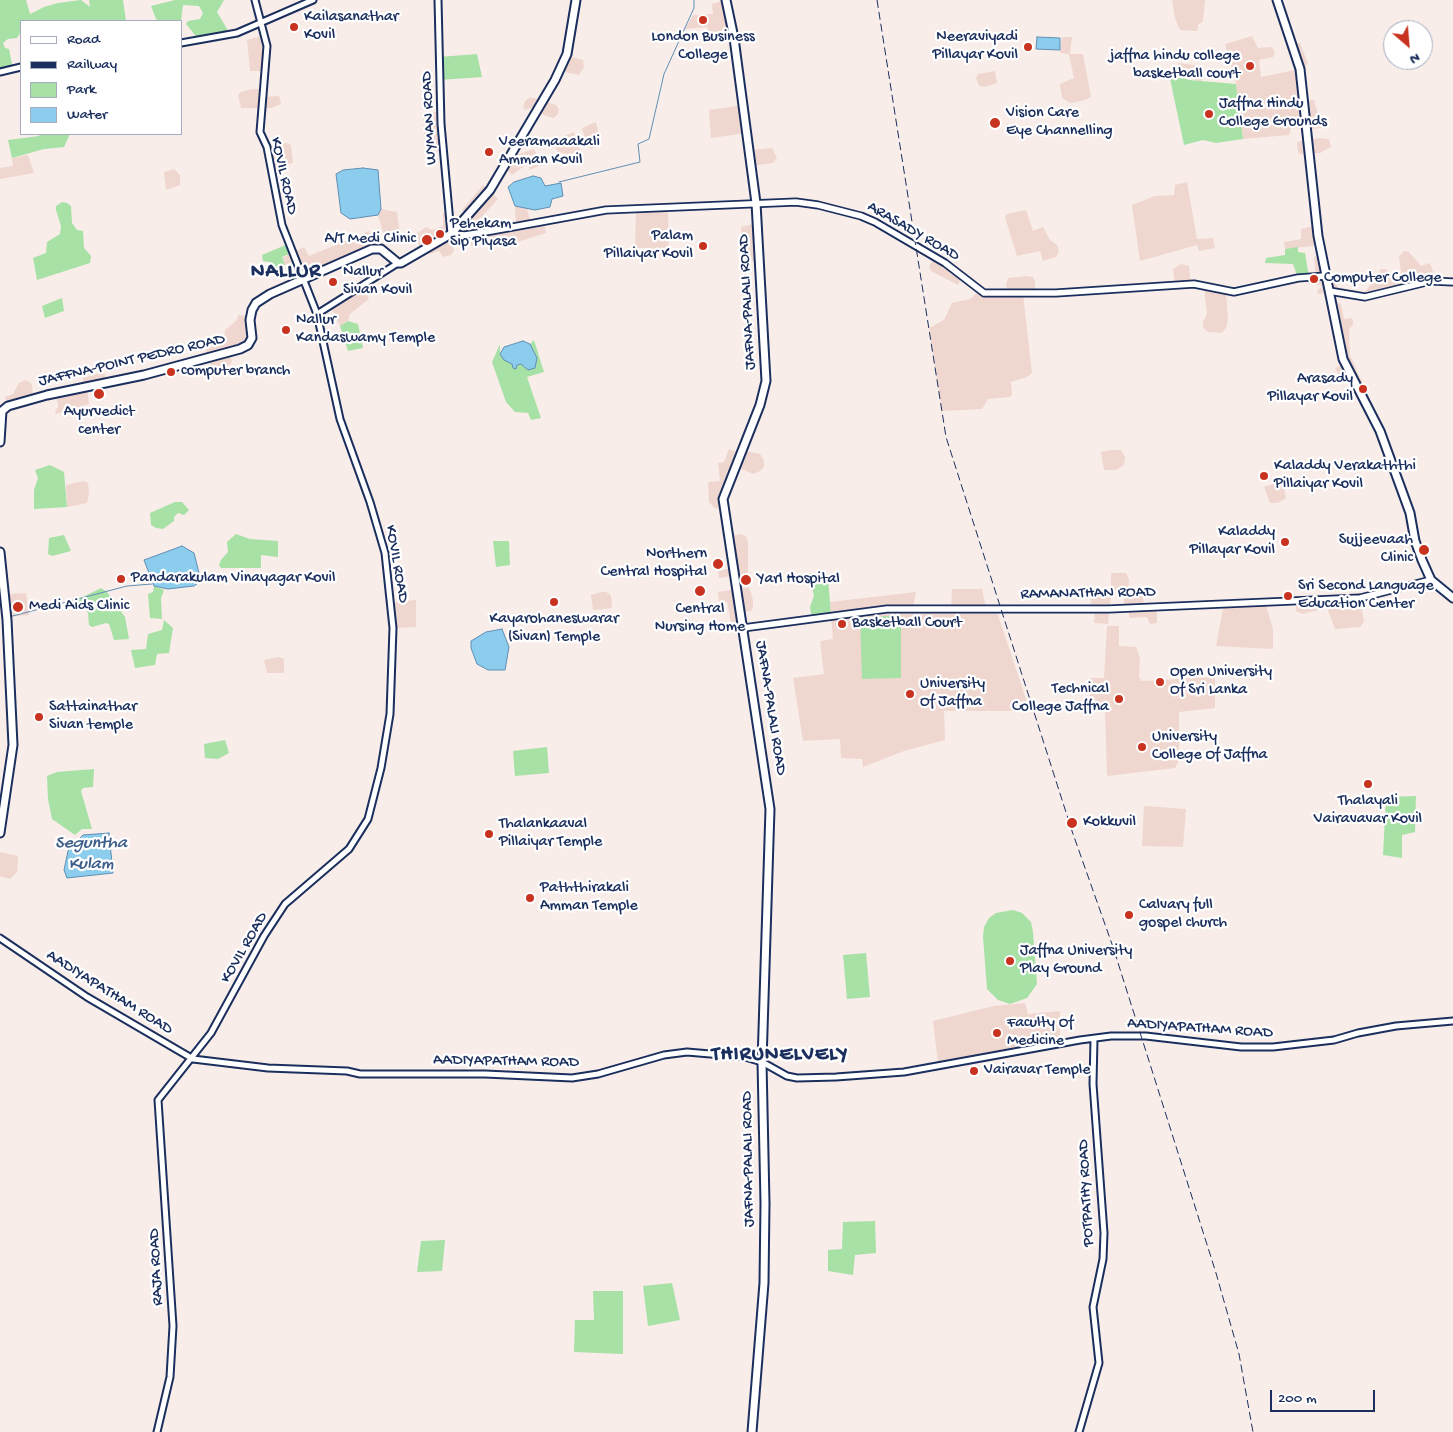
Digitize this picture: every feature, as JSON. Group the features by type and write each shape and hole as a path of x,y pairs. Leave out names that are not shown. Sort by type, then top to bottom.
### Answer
{"main road":[{"path":"398,263 451,234 490,190 555,80 567,54 576,0"},
{"name":"JAFNA-PALALI ROAD","path":"726,0 734,38 756,203 766,381 760,405 723,499 770,809 762,1062 765,1203 764,1283 752,1432"},
{"path":"1278,0 1300,68 1315,214 1325,276 1343,359 1380,431 1410,513 1417,548 1431,580 1453,598"},
{"name":"ARASADY ROAD","path":"451,234 465,235 491,231 606,210 803,202 860,216 945,263 984,293 1056,293 1191,284 1234,292 1291,279 1325,276"},
{"name":"JAFFNA-POINT PEDRO ROAD","path":"0,442 2,411 8,406 47,395 144,375 244,347 252,338 250,316 256,303 303,279 376,248 398,263"},
{"path":"1329,291 1365,297 1431,281 1453,282"},
{"path":"0,552 7,617 13,745 0,833"},
{"name":"RAMANATHAN ROAD","path":"744,628 887,609 1109,609 1360,598 1431,580"}],"street":[{"name":"KOVIL ROAD","path":"158,1100 193,1059 211,1033 264,936 285,904 349,849 368,820 383,758 390,714 393,628 385,558 370,502 340,419 317,314 282,225 267,147 260,132 267,55 255,0"},
{"path":"182,43 236,33 313,0"},
{"name":"WYMAN ROAD","path":"438,0 441,124 451,234"},
{"path":"0,72 20,67"},
{"path":"317,314 398,263"},
{"name":"AADIYAPATHAM ROAD","path":"0,938 88,996 193,1059 268,1068 347,1071 368,1074 485,1074 572,1078 598,1074 664,1054 687,1052 745,1056 762,1062 787,1076 797,1078 882,1075 947,1066 1094,1039 1146,1036 1240,1047 1273,1047 1334,1040 1358,1033 1396,1026 1453,1021"},
{"name":"POTPATHY ROAD","path":"1079,1432 1100,1363 1093,1307 1103,1259 1104,1233 1093,1084 1094,1039"},
{"name":"RAJA ROAD","path":"157,1432 170,1377 173,1326 158,1100"}],"shaded area":[{"path":"726,0 734,38 711,42 707,27 685,29 693,15 713,14 712,4"},
{"path":"1172,0 1205,0 1203,21 1198,25 1197,31 1180,30 1175,18"},
{"path":"265,35 265,71 250,71 247,40"},
{"path":"1252,36 1258,48 1272,47 1275,53 1273,57 1259,60 1261,77 1300,69 1305,101 1314,100 1322,128 1291,128 1289,135 1243,139 1236,84 1225,44"},
{"path":"1062,37 1072,37 1070,54 1083,54 1091,97 1085,100 1070,103 1062,98 1060,84 1074,78 1069,54 1060,53"},
{"path":"1300,43 1308,64 1300,69 1292,45"},
{"path":"567,56 583,60 584,67 579,75 560,71"},
{"path":"1178,63 1202,66 1202,82 1174,74"},
{"path":"995,71 997,83 984,87 979,86 976,78 978,74"},
{"path":"252,89 264,89 263,97 279,96 281,104 272,108 241,108 238,95 241,92"},
{"path":"530,97 556,105 559,109 558,114 554,118 546,116 537,112 536,106 525,110 523,107 525,101"},
{"path":"744,105 747,133 711,138 709,110"},
{"path":"427,112 440,112 443,151 425,152 423,115"},
{"path":"596,122 601,145 591,149 587,145 582,128"},
{"path":"574,132 580,151 568,154 558,153 553,141"},
{"path":"1319,138 1329,139 1331,147 1320,153 1299,154 1297,142"},
{"path":"286,143 291,145 293,163 270,169 267,147"},
{"path":"772,148 777,158 773,163 752,166 750,150"},
{"path":"534,149 541,162 539,166 530,170 527,164 512,175 504,167 510,157"},
{"path":"28,155 34,173 0,179 0,168 13,166 12,158"},
{"path":"174,169 180,175 180,185 166,190 164,172"},
{"path":"1187,182 1197,239 1213,238 1215,248 1199,251 1197,245 1140,261 1132,205 1155,196 1174,195 1175,185"},
{"path":"483,185 498,199 466,234 516,226 515,206 527,209 531,223 543,220 546,233 505,246 504,242 471,246 465,241 459,242 451,234 447,237 453,245 454,251 451,255 443,257 439,251 430,254 426,249 421,252 416,234 426,227 432,230 443,226 443,213 450,212 451,233 469,214 462,210"},
{"path":"381,209 397,212 399,239 386,242 378,215"},
{"path":"668,209 669,254 652,255 651,248 635,248 636,211"},
{"path":"1026,210 1033,231 1043,227 1050,240 1057,245 1059,251 1056,257 1043,261 1040,251 1017,256 1005,217 1007,214"},
{"path":"757,223 760,260 749,262 742,241 741,227"},
{"path":"1317,225 1320,245 1285,249 1284,242 1301,239 1301,229"},
{"path":"369,231 376,248 303,279 294,261 285,265 282,258 304,247 309,256"},
{"path":"1404,251 1409,252 1421,266 1430,263 1436,280 1365,297 1365,292 1371,284 1380,280 1378,273 1381,269 1386,269 1392,276 1401,272 1399,257"},
{"path":"1321,255 1325,276 1334,277 1339,291 1318,294 1317,290 1321,288 1321,285 1309,284 1309,277 1316,277 1314,257"},
{"path":"935,257 962,277 958,285 931,271 929,266"},
{"path":"1181,264 1189,266 1191,285 1175,285 1173,269"},
{"path":"1033,277 1035,281 1035,293 1023,294 1032,373 1027,377 1011,382 1012,394 1010,397 988,399 982,409 942,411 929,328 944,320 952,303 970,299 979,291 1008,292 1006,285 1008,278"},
{"path":"363,286 369,299 350,314 348,321 340,326 330,306"},
{"path":"1204,286 1226,291 1228,319 1226,328 1222,333 1208,332 1203,328 1203,322 1207,314"},
{"path":"1337,302 1341,304 1344,319 1351,318 1353,320 1353,325 1349,329 1350,355 1362,382 1356,386 1349,372 1339,375 1335,368 1345,364 1331,303"},
{"path":"238,315 250,316 251,341 228,352 232,361 230,365 214,369 210,365 206,349 223,343 225,330 237,320"},
{"path":"99,373 105,374 106,383 99,385 104,400 99,401 93,386 87,388 89,404 56,414 55,410 58,408 58,404 55,394 82,389 83,378"},
{"path":"26,380 32,384 33,399 8,406 5,397 13,394 19,383"},
{"path":"729,449 740,453 742,450 760,454 764,460 764,467 753,474 735,466 724,507 715,509 709,502 708,482 720,481 718,463 724,462"},
{"path":"1121,450 1125,457 1124,465 1116,470 1104,470 1101,452"},
{"path":"84,481 88,483 87,503 67,507 66,485"},
{"path":"1283,481 1286,498 1278,503 1270,503 1264,487"},
{"path":"740,534 746,536 748,542 748,573 719,578 718,571 732,568 728,537"},
{"path":"1111,573 1126,573 1129,579 1128,594 1142,595 1145,607 1157,607 1157,623 1150,624 1147,617 1129,618 1129,608 1124,608 1124,595 1111,594"},
{"path":"749,587 753,600 751,611 740,612 742,621 731,623 727,602 719,602 718,592"},
{"path":"952,589 982,589 986,608 951,609"},
{"path":"601,592 611,595 612,608 593,610 591,595"},
{"path":"916,592 913,608 831,615 830,602"},
{"name":"Medi Aids Clinic","path":"26,593 29,615 7,617 5,594"},
{"path":"1097,593 1111,594 1108,624 1094,623 1095,609 1090,608 1091,597"},
{"path":"1360,598 1364,622 1360,627 1335,629 1327,608 1302,614 1296,611 1296,600"},
{"path":"416,600 416,627 393,628 390,603"},
{"path":"1265,602 1273,629 1273,649 1216,646 1224,604"},
{"name":"University Of Jaffna","path":"997,612 1030,711 944,711 945,740 904,751 863,767 862,759 841,758 840,739 803,741 793,678 824,674 820,641 833,639 831,618 876,613"},
{"path":"1107,626 1119,626 1119,646 1136,647 1140,659 1139,676 1141,681 1215,677 1215,708 1179,712 1179,760 1175,768 1107,776 1105,710 1089,712 1090,678 1104,678"},
{"path":"279,657 284,659 284,673 267,673 264,660"},
{"path":"1144,806 1186,809 1183,847 1142,846"},
{"path":"0,852 18,856 17,872 10,879 0,876"},
{"name":"Faculty Of Medicine","path":"1025,1003 1028,1014 1060,1011 1060,1039 938,1063 933,1021 994,1006"}],"green space":[{"path":"0,0 26,0 30,14 58,3 81,0 90,7 89,0 123,0 126,20 20,20 20,34 17,38 8,39 3,43 5,48 9,49 13,69 0,72"},
{"path":"175,0 224,0 217,12 230,34 199,40 186,24 188,21 200,19 203,13 199,6 183,5 181,20 158,20 151,6"},
{"path":"477,54 482,77 440,80 439,57"},
{"name":"Jaffna Hindu College Grounds","path":"1168,69 1189,80 1236,84 1243,139 1216,143 1203,140 1184,145"},
{"path":"70,135 64,147 44,149 12,158 8,140"},
{"path":"62,202 71,206 72,223 77,230 83,231 84,248 91,256 90,263 37,280 33,258 46,253 47,242 60,234 61,226 56,206"},
{"path":"288,244 292,253 282,257 285,265 273,271 269,262 263,261 262,255"},
{"path":"1298,247 1298,252 1305,253 1309,277 1298,278 1293,264 1265,263 1266,258 1285,255 1285,249"},
{"path":"62,298 64,311 45,318 42,306"},
{"path":"348,321 358,324 363,348 348,351 340,326"},
{"path":"534,340 544,372 527,377 541,418 531,420 528,413 515,412 506,402 492,362 500,344 500,354 505,360 517,365 521,364 525,367 535,368 537,358 530,344"},
{"path":"50,465 64,472 67,507 34,509 34,490 38,478 35,470"},
{"path":"175,502 182,502 189,510 184,515 178,513 174,517 174,521 163,529 151,525 150,513"},
{"path":"236,534 250,539 278,541 278,557 261,555 261,568 221,568 219,565 221,560 228,552 227,542"},
{"path":"64,535 71,551 52,556 48,554 49,538"},
{"path":"493,541 509,541 510,565 496,567"},
{"path":"811,573 814,579 828,578 831,615 812,618 810,607 814,596 811,582 794,584 793,576"},
{"path":"154,586 164,590 161,598 162,619 150,618 148,594 153,592"},
{"path":"101,588 107,592 125,617 129,639 114,640 109,624 106,623 92,627 89,625 86,610 75,610 71,607 75,601"},
{"path":"901,615 901,678 862,679 860,618"},
{"path":"164,620 173,628 169,653 157,654 155,665 135,668 131,650 146,649 148,634 162,630"},
{"path":"225,740 229,753 218,759 205,758 204,744"},
{"path":"547,747 549,773 515,776 513,751"},
{"path":"94,769 93,787 83,788 81,791 92,829 82,829 75,835 52,819 48,799 47,776 57,772"},
{"path":"1416,796 1415,832 1402,835 1402,858 1383,855 1386,797"},
{"name":"Jaffna University Play Ground","path":"1013,910 1022,913 1031,922 1037,984 1027,998 1010,1004 998,1000 987,989 983,937 984,927 989,918 996,913"},
{"path":"866,953 870,997 847,999 843,955"},
{"path":"875,1221 876,1253 855,1255 853,1275 828,1271 828,1250 842,1249 843,1222"},
{"path":"445,1240 442,1271 417,1272 421,1241"},
{"path":"672,1283 680,1320 648,1326 643,1286"},
{"path":"593,1291 623,1291 623,1354 574,1352 575,1320 594,1320"}],"water":[{"path":"1037,37 1060,38 1060,50 1036,49"},
{"path":"363,168 378,170 381,209 378,215 350,219 341,213 336,174 343,170"},
{"path":"533,176 541,178 545,186 561,183 563,196 552,199 550,207 535,210 515,206 508,187 514,182"},
{"path":"523,341 530,344 537,358 535,368 528,370 521,364 517,365 516,369 513,368 512,364 504,360 500,354 504,347"},
{"path":"182,546 194,553 201,581 194,586 168,589 154,586 144,560"},
{"path":"502,629 509,647 505,670 488,670 477,664 471,648 471,641 486,632"},
{"name":"Seguntha Kulam","path":"109,833 113,873 67,878 64,870 68,851 83,835"}],"waterway":[{"path":"559,182 640,162 638,144 649,139 664,74 694,8 694,0"},
{"path":"9,617 127,586 152,584"}],"railway":[{"path":"877,0 946,437 1072,831 1113,947 1216,1273 1239,1354 1253,1432"}],"place":[{"name":"London Business College","path":"703,20"},
{"name":"Kailasanathar Kovil","path":"294,27"},
{"name":"Neeraviyadi Pillayar Kovil","path":"1028,47"},
{"name":"jaffna hindu college basketball court","path":"1250,66"},
{"name":"Jaffna Hindu College Grounds","path":"1209,114"},
{"name":"Vision Care Eye Channelling","path":"995,123"},
{"name":"Veeramaaakali Amman Kovil","path":"489,152"},
{"name":"Pehekam Sip Piyasa","path":"440,234"},
{"name":"A/T Medi Clinic","path":"427,240"},
{"name":"Palam Pillaiyar Kovil","path":"703,246"},
{"name":"Computer College","path":"1314,279"},
{"name":"Nallur Sivan Kovil","path":"333,282"},
{"name":"Nallur Kandaswamy Temple","path":"286,330"},
{"name":"computer branch","path":"171,372"},
{"name":"Arasady Pillayar Kovil","path":"1363,389"},
{"name":"Ayurvedict center","path":"99,394"},
{"name":"Kaladdy Verakaththi Pillaiyar Kovil","path":"1264,476"},
{"name":"Kaladdy Pillayar Kovil","path":"1285,542"},
{"name":"Sujjeevaah Clinic","path":"1424,550"},
{"name":"Northern Central Hospital","path":"718,564"},
{"name":"Pandarakulam Vinayagar Kovil","path":"121,579"},
{"name":"Yarl Hospital","path":"746,580"},
{"name":"Central Nursing Home","path":"700,591"},
{"name":"Sri Second Language Education Center","path":"1288,596"},
{"name":"Kayarohaneswarar (Sivan) Temple","path":"554,602"},
{"name":"Medi Aids Clinic","path":"18,607"},
{"name":"Basketball Court","path":"842,624"},
{"name":"Open University Of Sri Lanka","path":"1160,682"},
{"name":"University Of Jaffna","path":"910,694"},
{"name":"Technical College Jaffna","path":"1119,699"},
{"name":"Sattainathar Sivan temple","path":"39,717"},
{"name":"University College Of Jaffna","path":"1142,747"},
{"name":"Thalayali Vairavavar Kovil","path":"1368,784"},
{"name":"Kokkuvil","path":"1072,823"},
{"name":"Thalankaaval Pillaiyar Temple","path":"489,834"},
{"name":"Paththirakali Amman Temple","path":"530,898"},
{"name":"Calvary full gospel church","path":"1129,915"},
{"name":"Jaffna University Play Ground","path":"1010,961"},
{"name":"Faculty Of Medicine","path":"997,1033"},
{"name":"Vairavar Temple","path":"974,1071"}],"district":[{"name":"NALLUR","path":"286,273"},
{"name":"THIRUNELVELY","path":"780,1056"}]}
